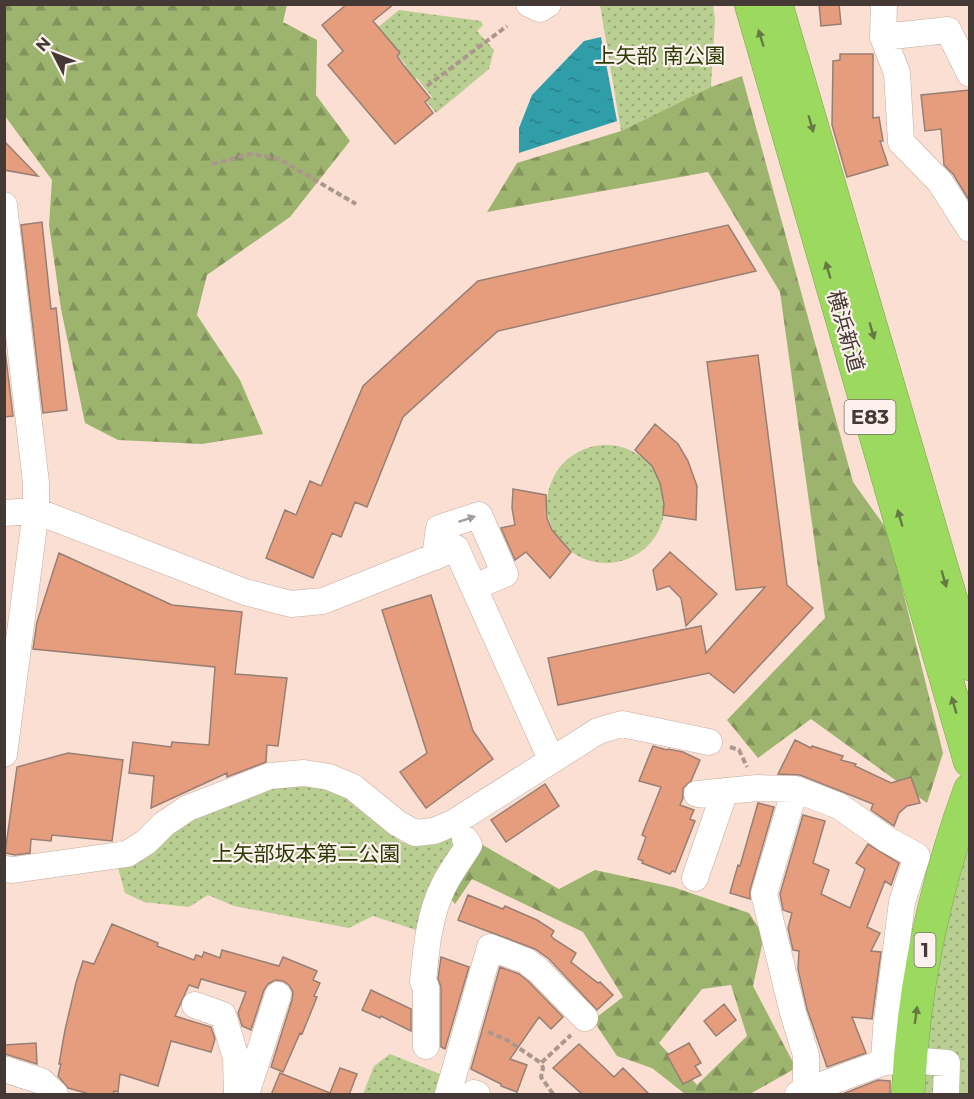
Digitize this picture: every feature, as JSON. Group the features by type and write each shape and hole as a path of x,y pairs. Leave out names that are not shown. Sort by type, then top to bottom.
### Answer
{"highway":[{"name":"横浜新道","path":"751,4 969,761"},
{"name":"横浜新道","path":"776,4 969,664"},
{"name":"1","path":"908,1095 914,1026 924,954 939,886 966,800"}],"street":[{"path":"530,4 540,9 548,4"},
{"path":"884,4 883,37 897,73 901,142 940,182 969,229"},
{"path":"883,37 948,30 969,74"},
{"path":"4,205 35,471 36,511 4,754"},
{"path":"4,513 36,511 245,592 291,604 323,601 456,548 551,759"},
{"path":"435,557 439,528 479,515 505,574 474,587"},
{"path":"4,869 13,870 127,854 146,842 164,824 188,808 270,776 304,773 329,777 353,787 398,823 416,833 459,832 551,759 598,731 622,724 708,742"},
{"path":"697,794 757,788 795,789 839,806 886,839 917,856 902,902 886,1028 902,1062"},
{"path":"795,789 764,894 793,1013 806,1055 802,1093 902,1062 946,1063 946,1095"},
{"path":"695,878 725,791"},
{"path":"451,1084 421,1042 426,987 423,982 433,916 443,887 469,845 459,832"},
{"path":"451,1084 490,947 526,961 538,970 585,1018"},
{"path":"246,1095 275,1035 278,995"},
{"path":"195,1005 223,1015 236,1058 237,1095"},
{"path":"4,1068 41,1081 55,1095"}],"path":[{"path":"427,86 507,26"},
{"path":"212,164 251,154 279,159 356,204"},
{"path":"708,742 739,750 757,788"},
{"path":"541,1063 587,1020 585,1018"},
{"path":"468,1023 507,1040 541,1063 543,1068 541,1077 554,1095"}],"green space":[{"path":"4,5 287,5 283,22 317,40 316,95 350,141 290,217 207,275 197,315 240,380 263,434 202,444 118,440 85,423 61,309 49,225 52,180 5,116"},
{"name":"上矢部 南公園","path":"600,5 713,5 715,19 711,87 621,131"},
{"path":"399,10 481,21 483,25 477,31 494,50 489,69 436,113 427,102 432,97 417,78 412,82 402,69 406,65 398,56 401,53 377,28"},
{"path":"742,76 853,482 888,531 943,753 927,803 811,719 758,758 727,720 825,618 780,292 708,172 487,212 517,163 621,131 711,87"},
{"path":"606,445 629,449 648,462 661,481 665,504 661,527 648,546 629,559 606,563 583,559 564,546 551,527 547,504 551,481 564,462 583,449"},
{"name":"上矢部坂本第二公園","path":"302,784 332,791 353,801 401,842 422,846 458,833 466,845 425,898 416,930 373,916 349,928 234,906 208,895 189,907 144,902 125,893 116,861 171,834 191,821 274,788"},
{"path":"969,832 969,1094 923,1094 929,1028 939,962"},
{"path":"476,841 559,889 595,870 673,887 749,913 764,936 753,986 796,1068 750,1094 685,1094 652,1068 617,1056 593,1020 623,997 583,932 472,879 455,904 449,897","holes":["731,985 747,1036 697,1085 659,1043 702,989"]},
{"path":"390,1054 440,1074 443,1094 363,1094 374,1066"}],"water":[{"path":"601,37 617,121 519,153 519,128 532,95 584,41"}],"building":[{"path":"347,4 394,4 373,21 400,53 397,56 430,98 425,102 433,113 395,144 328,65 343,51 322,25"},
{"path":"819,4 839,4 841,24 821,26"},
{"path":"840,54 873,54 873,118 879,117 883,141 880,141 888,165 847,177 832,125 833,61 840,60"},
{"path":"969,90 969,200 953,174 944,165 941,129 925,131 921,95"},
{"path":"4,141 38,176 4,170"},
{"path":"42,222 51,309 56,308 67,410 43,413 21,225"},
{"path":"728,225 756,271 498,331 403,417 367,507 355,502 341,537 332,533 313,578 266,558 285,510 296,515 310,481 321,486 363,386 478,281"},
{"path":"4,342 13,416 4,417"},
{"path":"758,355 787,585 813,608 734,693 709,673 558,705 548,658 701,626 706,653 765,587 736,590 707,362"},
{"path":"655,424 678,444 688,461 697,486 696,520 663,515 664,504 660,483 652,466 635,450"},
{"path":"513,489 546,495 547,518 552,530 571,552 550,578 526,552 515,560 501,528 515,525 512,508"},
{"path":"670,552 717,594 686,626 681,598 669,586 657,590 653,570"},
{"path":"59,553 172,605 242,612 235,674 287,678 278,746 267,745 266,762 227,777 227,773 151,808 154,776 129,773 133,742 171,747 172,742 209,745 215,667 33,649 37,622"},
{"path":"431,595 473,731 493,759 426,808 400,772 427,753 382,610"},
{"path":"795,740 811,748 812,746 843,756 841,760 856,764 855,766 891,783 911,777 920,803 907,806 899,813 894,826 871,810 873,804 800,775 778,774"},
{"path":"653,746 683,752 700,760 691,781 683,788 680,805 694,810 690,819 695,821 675,872 672,871 670,874 642,863 643,861 638,859 646,837 642,835 661,787 639,781"},
{"path":"68,753 123,760 112,841 52,835 51,841 31,839 30,853 15,855 5,853 17,767"},
{"path":"545,784 559,806 506,842 491,820"},
{"path":"758,803 774,807 750,890 750,899 730,893"},
{"path":"803,815 825,821 813,863 829,870 821,894 850,908 865,869 856,863 868,844 899,863 891,885 885,881 867,927 880,933 871,951 881,952 872,1019 852,1017 866,1053 827,1067 807,1009 798,969 799,951 793,950 788,928 792,913 783,910 780,894"},
{"path":"468,895 503,909 505,906 537,920 554,931 551,936 554,939 576,953 571,962 598,983 600,982 613,995 597,1010 549,959 535,949 458,920"},
{"path":"112,924 158,943 157,946 194,960 196,955 202,957 204,952 220,958 222,950 279,966 283,957 317,971 313,980 320,983 314,996 317,997 283,1072 271,1067 292,1000 293,992 289,985 275,980 268,984 251,1030 242,1026 238,1013 246,992 201,979 198,988 189,985 175,1016 211,1027 215,1039 211,1052 171,1041 158,1086 120,1074 118,1092 114,1091 114,1095 93,1095 68,1088 58,1076 65,1030 76,983 83,961 94,964"},
{"path":"441,957 469,967 445,1049 441,1047 441,987 438,979"},
{"path":"500,967 519,974 528,981 563,1017 551,1029 539,1017 510,1059 527,1065 517,1092 471,1069"},
{"path":"371,990 411,1009 411,1031 381,1016 380,1018 362,1010"},
{"path":"724,1004 736,1020 716,1036 704,1021"},
{"path":"36,1043 37,1064 5,1054 4,1045"},
{"path":"689,1043 701,1063 695,1066 701,1075 683,1084 667,1055"},
{"path":"579,1044 614,1077 623,1068 650,1095 583,1095 553,1068"},
{"path":"340,1068 357,1074 349,1095 271,1095 280,1073 330,1093"},
{"path":"878,1080 890,1081 890,1095 840,1095"}]}
